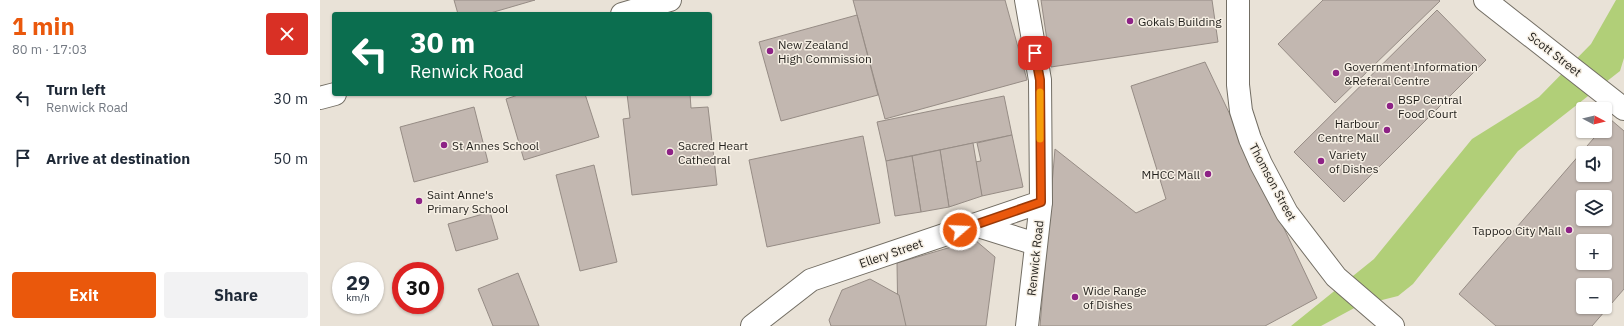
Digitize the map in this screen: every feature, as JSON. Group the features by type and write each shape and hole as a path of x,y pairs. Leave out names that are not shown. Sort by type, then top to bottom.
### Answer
{"main road":[{"path":"629,12 669,0"},
{"name":"Renwick Road","path":"1026,0 1040,80 1041,202 1027,326"},
{"name":"Thomson Street","path":"1238,0 1238,85 1241,110 1250,140 1263,170 1287,213 1336,277 1393,325"},
{"name":"Scott Street","path":"1485,0 1620,106"},
{"path":"320,98 332,95"},
{"name":"Ellery Street","path":"752,326 811,280 1041,202"},
{"path":"975,225 1036,244"}],"shaded area":[{"path":"1616,0 1624,0 1624,58 1620,71 1580,102 1576,102 1576,106 1518,151 1413,284 1398,296 1358,306 1321,326 1291,326 1374,259 1472,139 1539,97 1591,44"}],"building":[{"path":"454,0 535,0 494,12 457,12"},
{"path":"853,0 1005,0 1027,80 885,119"},
{"name":"Gokals Building","path":"1041,0 1212,0 1218,42 1051,67"},
{"name":"Government Information &Referal Centre","path":"1323,0 1440,1 1335,103 1278,44"},
{"name":"BSP Central Food Court","path":"1437,10 1486,60 1344,202 1294,152"},
{"path":"857,15 878,95 781,121 759,42"},
{"name":"MHCC Mall","path":"1205,62 1317,298 1265,326 1040,326 1055,149 1136,213 1166,199 1131,86"},
{"path":"515,96 586,96 599,137 524,160 506,99"},
{"name":"Sacred Heart Cathedral","path":"627,96 690,96 691,108 708,107 717,185 632,195 623,119 630,118"},
{"path":"1004,96 1012,135 886,161 877,122"},
{"name":"St Annes School","path":"474,107 488,162 414,182 400,127"},
{"name":"Tappoo City Mall","path":"1612,121 1624,131 1624,289 1612,303 1612,278 1576,278 1576,314 1602,314 1592,326 1496,326 1459,294 1576,159 1576,182 1612,182 1612,146 1587,146 1594,138 1612,138"},
{"path":"1012,135 1023,187 982,196 975,162 981,161 977,143"},
{"path":"863,136 880,223 767,247 749,160"},
{"path":"973,143 982,196 949,207 940,150"},
{"path":"940,150 949,207 921,212 912,156"},
{"path":"912,156 921,212 895,216 886,161"},
{"path":"594,165 617,262 580,271 556,175"},
{"path":"490,212 498,239 456,251 448,224"},
{"path":"975,240 995,257 986,326 898,326 897,263"},
{"path":"518,273 539,326 493,326 478,289"},
{"path":"870,279 899,295 906,326 831,326 829,320 842,290"}],"slow traffic":[{"path":"1040,92 1040,139"}],"place":[{"name":"Gokals Building","path":"1130,21"},
{"name":"New Zealand High Commission","path":"770,51"},
{"name":"Government Information &Referal Centre","path":"1336,73"},
{"name":"BSP Central Food Court","path":"1390,106"},
{"name":"Harbour Centre Mall","path":"1387,130"},
{"name":"St Annes School","path":"444,145"},
{"name":"Sacred Heart Cathedral","path":"670,152"},
{"name":"Variety of Dishes","path":"1321,161"},
{"name":"MHCC Mall","path":"1208,174"},
{"name":"Saint Anne's Primary School","path":"419,201"},
{"name":"Tappoo City Mall","path":"1569,230"},
{"name":"Wide Range of Dishes","path":"1075,297"}],"route":[{"path":"960,230 1041,202 1040,80 1035,53"}]}
